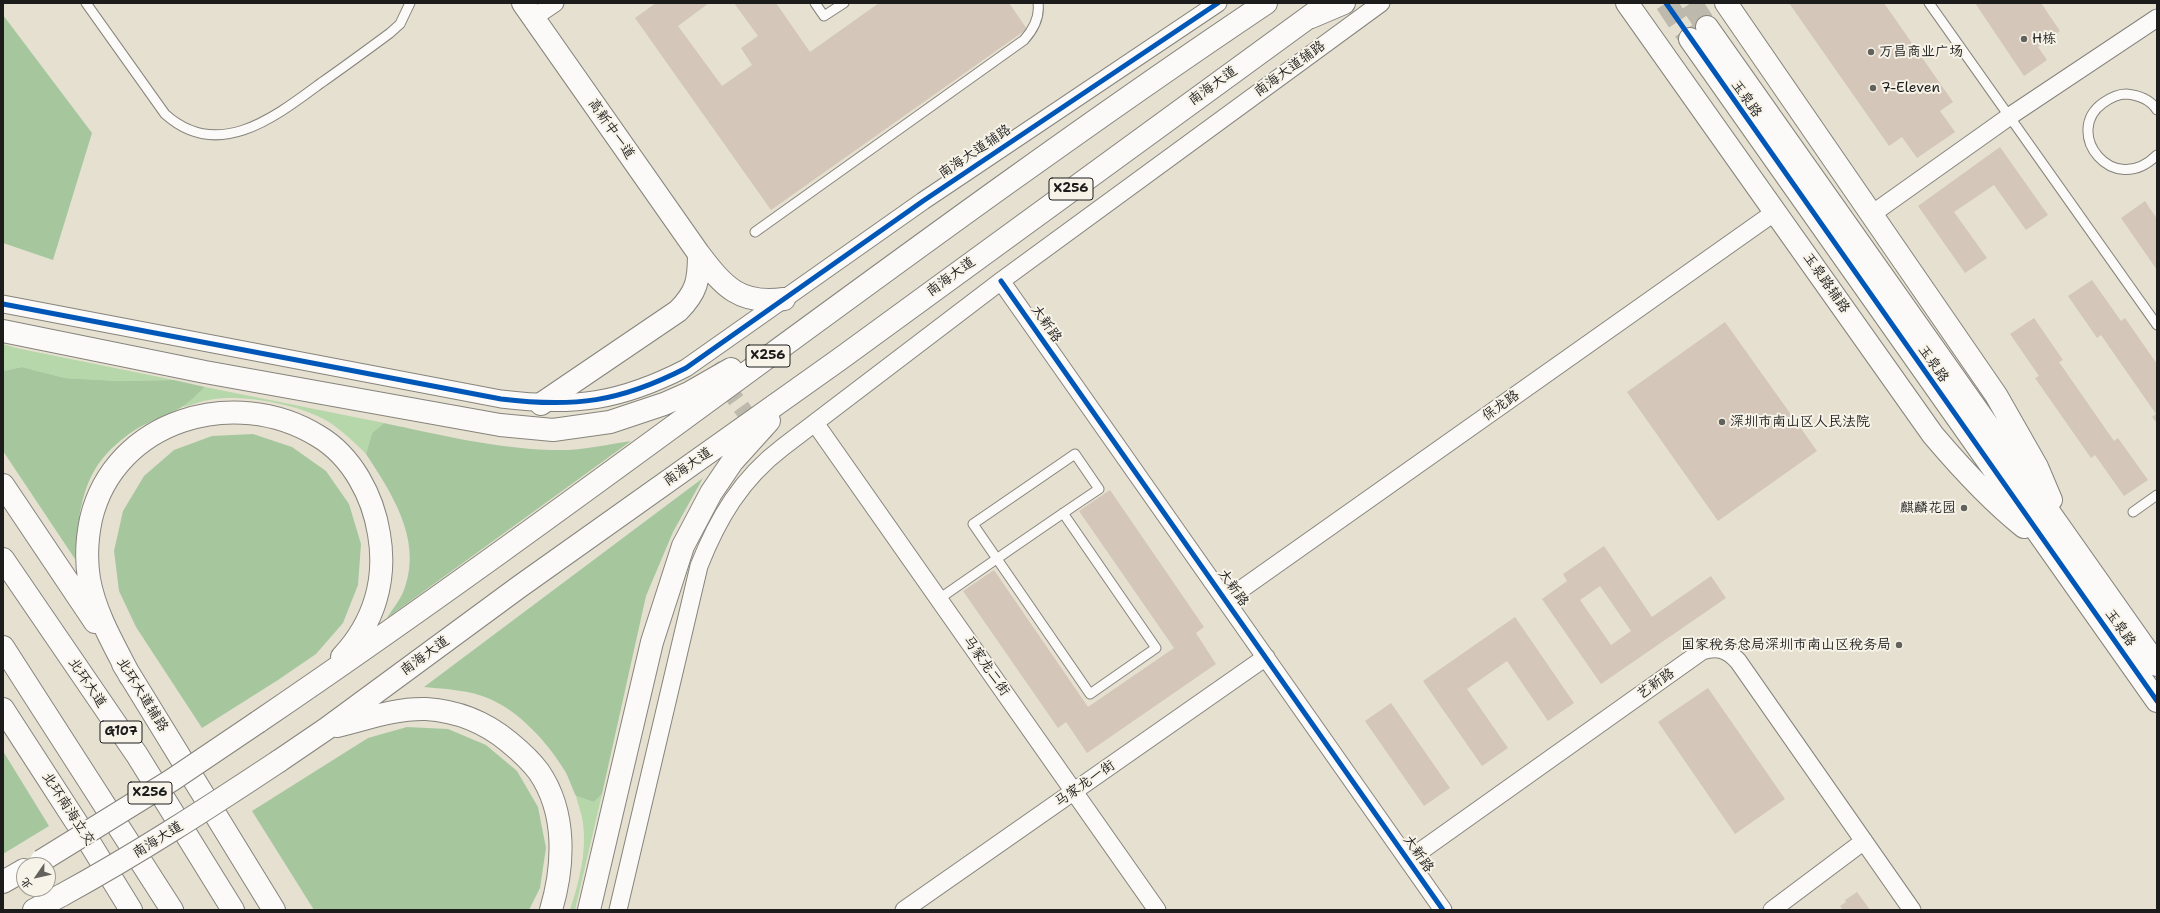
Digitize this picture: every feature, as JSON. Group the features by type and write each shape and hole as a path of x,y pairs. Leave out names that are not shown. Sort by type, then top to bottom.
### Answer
{"main road":[{"path":"1216,37 1251,3"},
{"name":"X256","path":"47,857 92,831 258,722 502,553 814,322 1266,3"},
{"name":"南海大道","path":"34,910 118,864 190,820 326,729 519,587 840,359 1328,3"},
{"path":"1303,20 1344,3"},
{"name":"玉泉路辅路","path":"1627,3 1640,12 1775,212 1934,435 1971,478 2006,512 2055,539"},
{"path":"1726,3 1996,395 2019,431 2037,467 2055,539"},
{"name":"高新中一道","path":"528,10 700,254 720,280 742,296 756,300 784,299"},
{"name":"玉泉路","path":"1698,33 2055,539 2157,701"},
{"path":"541,404 678,312 694,291 699,277 700,254"},
{"path":"3,331 205,372 500,425 553,430 610,422 664,404 689,392 814,322"},
{"path":"590,910 652,642 683,546 711,493 732,462 756,434 783,408 840,359"},
{"path":"130,676 109,634 96,602 89,579 87,553 89,527 95,502 107,478 121,459 162,428 185,420 212,415 240,413 270,416 295,424 319,436 338,451 355,471 369,498 378,525 382,552 382,579 376,601 369,620 358,637 322,679"},
{"name":"北环大道辅路","path":"3,485 130,676 274,910"},
{"name":"玉泉路","path":"2055,539 2157,665"},
{"name":"北环大道","path":"3,559 137,755 233,910"},
{"path":"3,647 172,910"},
{"path":"326,729 396,712 426,709 454,713 476,720 499,734 521,753 539,773 552,798 559,826 562,852 559,883 551,910"},
{"name":"北环南海立交","path":"7,716 131,910"},
{"path":"244,862 286,910"},
{"name":"X256","path":"3,882 16,875"}],"street":[{"path":"528,10 555,3"},
{"name":"南海大道辅路","path":"3,304 501,399 541,404 591,401 619,396 663,380 708,361 748,325 923,201 1218,3"},
{"name":"南海大道辅路","path":"618,910 699,566 720,517 770,448 815,423 1001,281 1381,3"},
{"path":"1872,214 2010,116 2157,18"},
{"name":"保龙路","path":"1226,600 1775,212"},
{"name":"大新路","path":"1001,281 1443,910"},
{"name":"马家龙二街","path":"815,423 1157,910"},
{"name":"艺新路","path":"1408,860 1702,651 1710,649 1726,650 1738,661 1912,910"},
{"name":"马家龙一街","path":"904,910 1266,657"},
{"path":"1772,910 1864,841"}],"lane":[{"path":"86,3 165,114 183,129 212,135 245,131 270,119 390,33 400,24 410,3"},
{"path":"815,3 824,16 844,3"},
{"path":"755,232 1024,40 1033,30 1037,16 1038,3"},
{"path":"1930,3 2157,325"},
{"path":"2157,110 2146,99 2134,95 2122,94 2110,98 2100,105 2092,115 2089,127 2089,140 2094,152 2102,162 2113,168 2126,170 2138,168 2150,162 2157,155"},
{"path":"939,599 997,559 1063,513 1099,489 1075,454 973,524 997,559 1090,694 1156,648 1063,513"},
{"path":"2133,512 2157,495"}],"green space":[{"path":"3,15 92,133 53,260 3,243"},
{"path":"3,344 16,348 174,380 118,381 65,378 22,367 3,371"},
{"path":"22,367 65,378 118,381 174,380 205,387 182,407 138,428 120,441 95,469 88,484 79,519 75,559 3,451 3,371"},
{"path":"205,387 384,423 372,433 366,454 349,437 329,422 315,415 278,403 249,399 221,398 183,407"},
{"path":"384,423 475,442 545,450 591,448 631,441 387,618 404,591 409,569 410,551 407,534 394,500 366,454 372,433"},
{"path":"253,434 292,447 326,471 349,504 361,544 358,585 343,623 316,654 202,728 136,627 119,591 114,551 123,511 144,476 174,450 212,436"},
{"path":"703,478 673,532 646,596 602,794 594,802 576,796 565,771 542,739 512,712 482,696 457,690 424,687"},
{"path":"407,727 448,729 486,745 517,771 538,807 546,848 540,888 529,910 314,910 252,811 368,738"},
{"path":"3,751 49,826 3,854"},
{"path":"602,794 575,910 570,910 579,878 584,845 582,820 576,796 594,802"}],"building":[{"path":"656,3 709,3 678,26 722,86 752,65 741,48 758,36 734,3 776,3 810,52 879,3 1009,3 1027,29 771,210 635,18"},
{"name":"万昌商业广场","path":"1789,3 1884,3 1953,102 1940,111 1955,132 1917,158 1902,137 1889,146"},
{"name":"H栋","path":"1975,3 2041,3 2060,31 2038,47 2047,60 2024,76"},
{"path":"2000,147 2048,215 2026,230 1994,185 1954,212 1987,258 1965,273 1918,206"},
{"path":"2145,201 2157,219 2157,270 2121,218"},
{"path":"2092,280 2121,321 2125,318 2157,364 2157,423 2152,417 2156,414 2101,335 2097,338 2068,296"},
{"path":"2034,318 2063,360 2059,362 2114,441 2118,438 2148,480 2124,496 2095,455 2091,458 2035,378 2039,376 2010,334"},
{"name":"深圳市南山区人民法院","path":"1725,322 1817,451 1718,521 1627,392"},
{"path":"1110,490 1204,627 1196,633 1216,664 1087,753 1066,722 1058,728 963,591 994,570 1088,707 1174,648 1079,511"},
{"path":"1604,546 1652,617 1711,576 1726,598 1601,684 1542,599 1567,581 1563,574","holes":["1600,586 1631,631 1611,645 1580,600"]},
{"path":"1515,617 1574,703 1548,721 1507,661 1467,689 1508,748 1482,766 1423,681"},
{"path":"1708,688 1785,799 1735,834 1658,722"},
{"path":"1391,703 1450,788 1424,806 1365,721"},
{"path":"1857,892 1870,910 1843,910 1840,906 1846,902 1845,900"}],"tunnel":[{"path":"1666,3 1690,39"},
{"path":"1691,3 1707,27"},
{"path":"712,366 766,442"}],"cycle path":[{"path":"3,304 501,399 551,403 596,400 618,395 640,388 686,368 923,201 1218,3"},
{"path":"1666,3 2157,701"},
{"path":"1001,281 1443,910"}],"place":[{"name":"H栋","path":"2024,39"},
{"name":"万昌商业广场","path":"1871,52"},
{"name":"7-Eleven","path":"1873,88"},
{"name":"深圳市南山区人民法院","path":"1722,422"},
{"name":"麒麟花园","path":"1964,508"},
{"name":"国家税务总局深圳市南山区税务局","path":"1899,645"}]}
